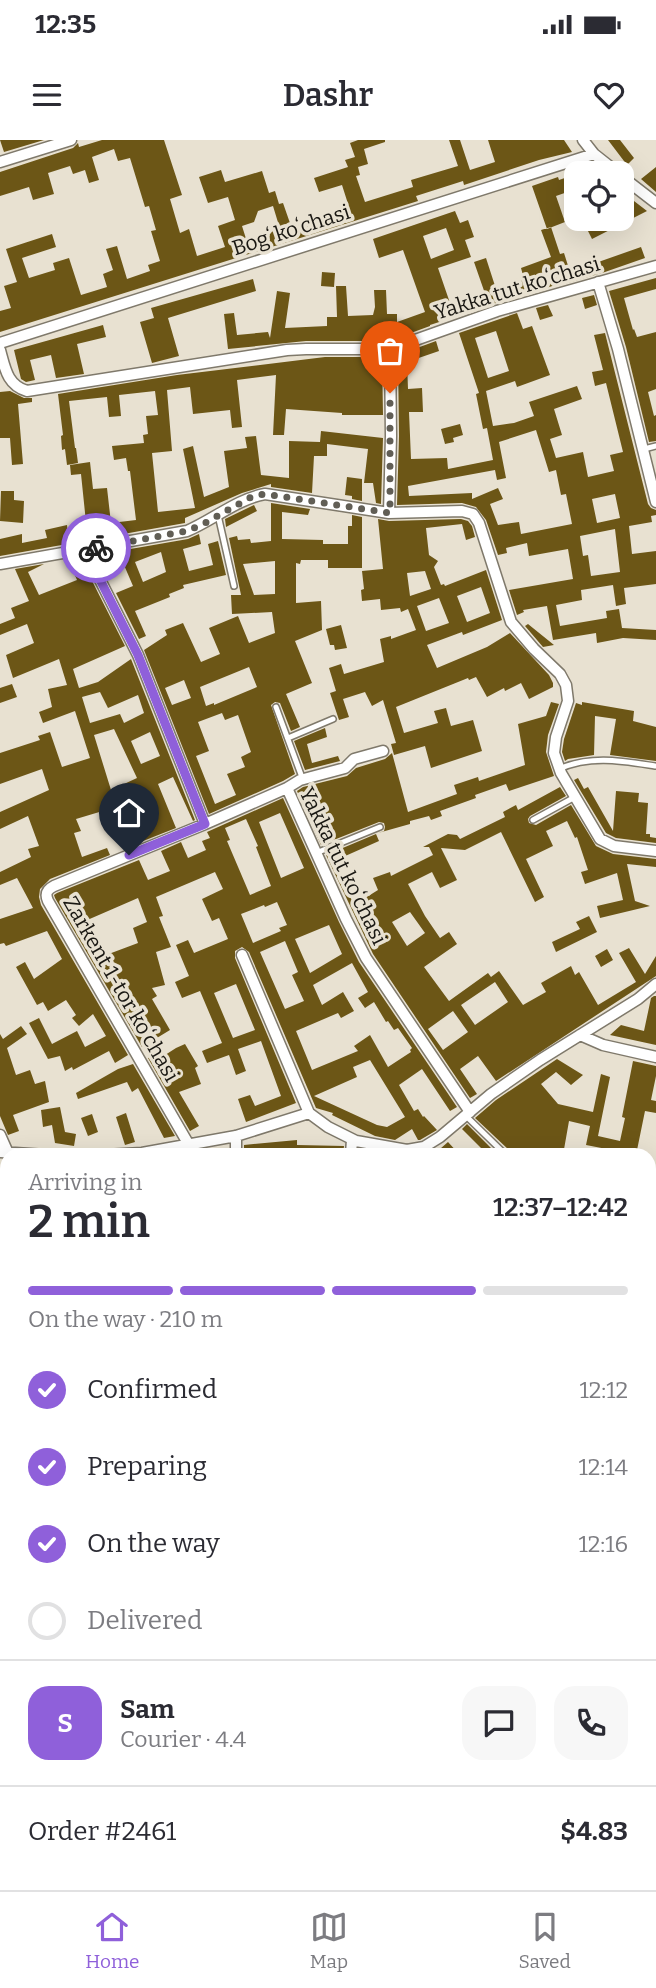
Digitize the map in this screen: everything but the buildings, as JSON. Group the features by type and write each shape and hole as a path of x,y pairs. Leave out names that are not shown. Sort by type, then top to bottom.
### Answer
{"street":[{"path":"0,162 71,140"},
{"path":"583,140 603,161"},
{"name":"Bogʻ koʻchasi","path":"0,343 594,154"},
{"path":"634,186 656,203"},
{"name":"Yakka tut koʻchasi","path":"0,350 12,383 27,391 287,350 390,349 496,311 656,266"},
{"path":"598,282 618,349 656,502"},
{"path":"390,349 390,513"},
{"path":"0,564 187,531 253,496 265,494 390,513 462,511 473,514 477,518 511,622 566,685 568,701 555,737 554,753 559,769 595,832 606,844 656,851"},
{"path":"85,550 138,655 205,824"},
{"path":"287,788 303,779 342,769 354,759 383,751"},
{"name":"Yakka tut koʻchasi","path":"205,824 287,788 366,958 468,1114"},
{"name":"Zarkent 1-tor koʻchasi","path":"189,1145 46,896 49,888 205,824"},
{"path":"242,955 310,1113 328,1127 352,1139 397,1148"},
{"path":"418,1148 440,1137 491,1094 540,1060 656,985"},
{"path":"580,1035 603,1045 656,1057"},
{"path":"183,1148 236,1136 310,1113"},
{"path":"236,1136 236,1148"},
{"path":"351,1148 352,1139"}],"lane":[{"path":"644,449 656,446"},
{"path":"218,515 234,586"},
{"path":"276,707 303,779"},
{"path":"288,738 333,719"},
{"path":"559,769 589,760 655,766"},
{"path":"533,820 575,797"},
{"path":"316,853 380,827"},
{"path":"468,1114 500,1148"}],"way so far":[{"path":"96,548 187,531 253,496 265,494 390,513 390,393"}],"route":[{"path":"96,548 85,550 138,655 205,824 129,855"}]}
